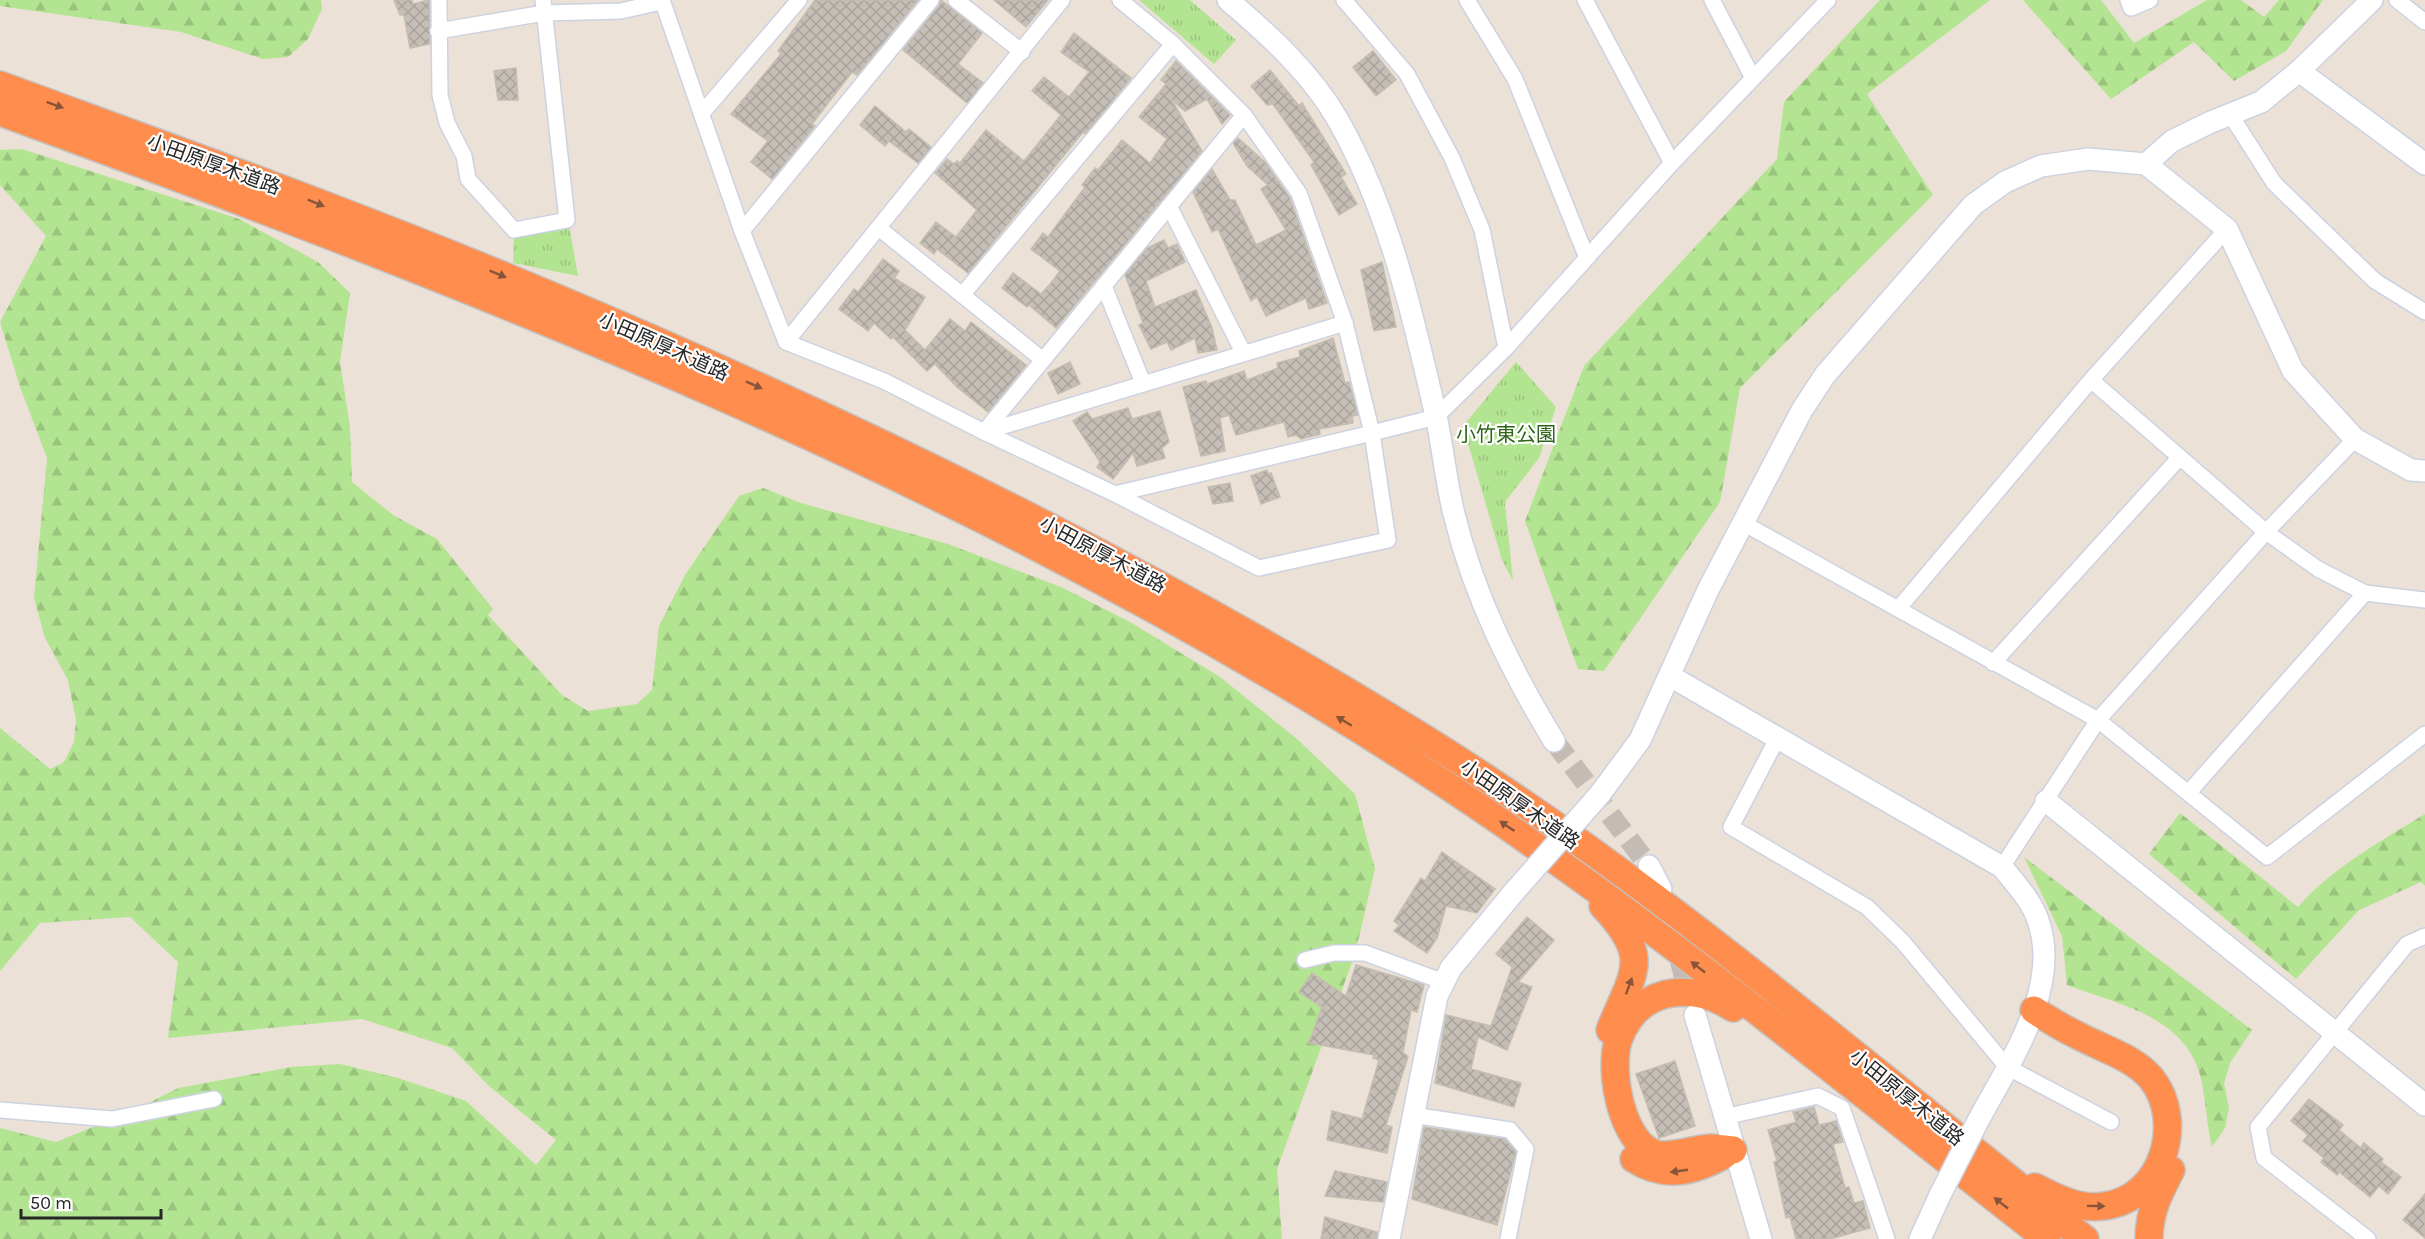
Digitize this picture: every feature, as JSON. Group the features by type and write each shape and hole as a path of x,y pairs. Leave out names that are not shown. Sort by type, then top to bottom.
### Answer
{"highway":[{"name":"小田原厚木道路","path":"0,85 255,178 552,296 955,477 1113,557 1267,643 1418,734 1544,820 1741,965 2085,1239"},
{"name":"小田原厚木道路","path":"0,112 244,201 536,318 744,407 945,501 1100,579 1254,666 1412,762 1564,865 2047,1239"},
{"path":"1564,865 1621,925 1631,942 1634,961 1632,982 1615,1016 1601,1055 1609,1124 1617,1142 1631,1157 1648,1168 1668,1173 1686,1171 1709,1163 1733,1150"},
{"path":"1733,1150 1710,1148 1657,1154 1642,1146 1628,1131 1622,1112 1616,1064 1617,1044 1623,1028 1635,1012 1653,999 1674,991 1697,992 1720,999 1883,1110"},
{"path":"1985,1160 2054,1197 2079,1205 2104,1206 2127,1198 2146,1184 2160,1164 2168,1143 2170,1122 2165,1099 2151,1077 2132,1062 2076,1035 2034,1010"},
{"path":"2034,1010 2095,1030 2130,1046 2151,1059 2179,1099 2184,1124 2181,1149 2156,1197 2150,1218 2149,1239"}],"street":[{"path":"439,0 440,95 447,123 464,156 468,179 514,230 567,220 544,7"},
{"path":"703,112 799,0"},
{"path":"742,231 931,0"},
{"path":"956,0 1022,52"},
{"path":"786,342 880,229 1062,0"},
{"path":"438,31 544,7 621,11 660,1 703,112 742,231 786,342 884,381 984,432 1115,494 1259,568 1388,540 1372,433 1345,323 1299,194 1244,114 1173,44 1120,0"},
{"path":"1228,0 1290,56 1337,118 1358,160 1400,268 1436,417 1454,515 1486,616 1518,681 1554,741"},
{"path":"1344,0 1407,74 1452,158 1482,230 1506,348"},
{"path":"1467,0 1515,79 1587,258"},
{"path":"1585,0 1672,163"},
{"path":"1712,0 1753,78"},
{"path":"1115,494 1436,417 1506,348 1672,163 1828,0"},
{"path":"2128,0 2131,8 2150,0"},
{"path":"2146,164 2172,141 2261,102 2300,71 2372,0"},
{"path":"2397,0 2425,22"},
{"path":"962,295 1173,44"},
{"path":"2300,71 2425,164"},
{"path":"984,432 1244,114"},
{"path":"2230,114 2274,183 2375,281 2425,312"},
{"path":"1389,1239 1437,996 1444,982 1474,937 1600,794 1640,740 1708,590 1802,410 1825,375 1973,205 2005,182 2042,166 2088,159 2146,164 2227,229 2293,371 2355,439 2411,470 2425,471"},
{"path":"1169,206 1244,352"},
{"path":"880,229 1043,360"},
{"path":"1898,609 2091,380 2227,229"},
{"path":"1104,286 1143,383"},
{"path":"984,432 1345,323"},
{"path":"2091,380 2266,532 2318,569 2365,593 2425,600"},
{"path":"2002,867 2098,720 2266,532 2355,439"},
{"path":"1993,663 2181,456"},
{"path":"1743,523 2098,720 2190,791 2267,856 2425,734"},
{"path":"2190,791 2365,593"},
{"path":"1670,676 2002,867 2029,902 2038,919 2044,945 2044,970 2034,1010 1920,1239"},
{"path":"1778,737 1731,827 1867,907 1903,942 2007,1067 2111,1122"},
{"path":"2046,801 2425,1105"},
{"path":"1649,866 1661,889"},
{"path":"2368,1239 2264,1158 2258,1127 2407,944 2425,936"},
{"path":"1305,960 1334,954 1365,952 1444,982"},
{"path":"1695,1015 1761,1239"},
{"path":"1724,1117 1818,1096 1842,1108 1887,1239"},
{"path":"0,1110 112,1119 214,1099"},
{"path":"1413,1115 1510,1130 1526,1149 1508,1239"}],"green space":[{"path":"0,0 321,0 322,9 308,39 288,57 263,59 181,32 0,6"},
{"path":"1139,0 1190,0 1236,40 1214,64"},
{"path":"1880,0 1990,0 1867,94 1933,195 1740,388 1720,502 1604,671 1578,669 1525,521 1584,366 1777,159 1784,102"},
{"path":"2023,0 2101,0 2134,43 2207,0 2241,0 2264,17 2279,0 2323,0 2286,51 2234,81 2194,42 2111,99"},
{"path":"22,149 239,219 318,262 350,293 340,362 350,427 352,482 393,515 437,539 493,609 488,615 562,695 588,711 637,704 652,690 659,626 685,575 739,496 763,488 801,503 948,544 1061,587 1130,622 1220,677 1297,739 1355,794 1375,869 1355,954 1277,1169 1282,1239 0,1239 0,1128 56,1142 135,1110 178,1088 291,1067 340,1064 398,1078 466,1101 536,1165 556,1140 490,1087 452,1048 362,1019 168,1038 178,962 130,917 40,923 0,971 0,728 50,769 64,762 74,742 76,720 68,680 45,638 34,598 47,458 20,387 0,322 46,236 0,185 0,150"},
{"path":"569,225 578,276 513,263 514,235"},
{"name":"小竹東公園","path":"1516,362 1556,407 1539,458 1505,502 1513,581 1502,560 1463,426"},
{"path":"2180,813 2298,907 2311,893 2342,868 2374,845 2425,814 2425,886 2421,882 2359,910 2296,979 2149,854"},
{"path":"2024,857 2252,1030 2230,1063 2224,1083 2229,1108 2225,1128 2212,1147 2202,1083 2195,1061 2183,1043 2168,1028 2130,1007 2067,985 2062,936"}],"building":[{"path":"394,0 412,0 413,4 429,0 430,44 410,48 404,15 400,15"},
{"path":"815,0 918,0 857,75 852,72 812,124 815,126 772,179 751,162 768,141 731,114 781,54 778,51"},
{"path":"941,0 982,33 958,64 983,83 967,103 903,50 939,6"},
{"path":"994,0 1048,0 1026,27"},
{"path":"1074,33 1131,78 1085,134 1083,132 968,273 937,249 934,254 920,243 936,222 956,237 977,210 935,173 947,159 954,164 957,161 960,163 986,130 1024,161 1061,115 1032,91 1044,77 1069,97 1089,72 1061,52"},
{"path":"1373,51 1396,80 1376,96 1353,67"},
{"path":"1176,61 1230,115 1222,124 1207,99 1185,111 1171,99 1202,151 1056,328 1029,305 1027,307 1002,288 1013,273 1041,294 1051,283 1060,271 1031,249 1043,233 1048,237 1085,187 1082,185 1095,168 1098,170 1122,140 1150,163 1167,139 1139,117 1166,84 1161,80"},
{"path":"516,68 518,100 498,100 494,71"},
{"path":"1270,70 1299,106 1302,103 1346,174 1341,177 1357,204 1339,215 1311,165 1314,162 1273,104 1267,105 1251,86"},
{"path":"875,106 906,132 909,129 931,147 918,163 889,141 885,146 860,125"},
{"path":"1238,138 1265,162 1290,198 1327,303 1309,309 1306,298 1266,316 1257,297 1251,301 1218,229 1212,232 1193,192 1212,169 1230,200 1235,200 1256,245 1286,230 1261,189 1268,185 1247,166 1233,143"},
{"path":"1164,240 1168,248 1177,244 1185,262 1146,281 1155,307 1196,290 1212,328 1217,350 1198,353 1195,338 1171,350 1167,342 1151,349 1139,325 1143,323 1125,275 1147,248"},
{"path":"883,259 899,271 894,278 925,297 905,330 925,350 950,319 965,331 971,322 1026,365 988,412 957,387 935,364 927,371 893,337 891,339 874,323 868,331 839,309 854,289 858,292"},
{"path":"1382,262 1396,327 1374,331 1361,270"},
{"path":"1333,338 1345,383 1349,382 1358,415 1352,416 1353,423 1319,429 1320,434 1301,439 1296,435 1288,437 1284,422 1236,435 1229,415 1220,418 1225,451 1201,456 1183,387 1206,381 1207,384 1244,371 1247,380 1278,368 1277,363 1300,357 1299,351"},
{"path":"1070,362 1080,384 1058,394 1048,373"},
{"path":"1128,408 1132,419 1160,411 1169,442 1162,448 1165,458 1137,466 1133,453 1113,479 1097,467 1100,462 1073,421 1087,412 1092,419"},
{"path":"1267,470 1268,474 1271,473 1280,497 1261,504 1251,476"},
{"path":"1230,483 1233,501 1213,504 1208,487"},
{"path":"1442,852 1495,889 1477,913 1446,906 1437,938 1427,953 1394,931 1399,925 1394,921 1421,878 1425,881"},
{"path":"1527,917 1554,940 1518,982 1532,987 1507,1050 1478,1037 1471,1069 1521,1083 1514,1107 1435,1083 1446,1015 1491,1026 1512,967 1496,954"},
{"path":"1356,965 1424,985 1417,1012 1411,1010 1403,1053 1408,1056 1386,1125 1392,1127 1387,1153 1327,1140 1332,1111 1362,1119 1379,1060 1373,1058 1374,1055 1309,1043 1322,1007 1299,992 1312,973 1346,996"},
{"path":"1675,1061 1695,1126 1659,1138 1636,1074"},
{"path":"2309,1099 2343,1125 2339,1130 2361,1148 2364,1143 2383,1159 2381,1162 2401,1177 2388,1194 2379,1186 2370,1197 2339,1172 2337,1175 2321,1162 2324,1158 2303,1141 2308,1135 2291,1121"},
{"path":"1814,1107 1819,1125 1836,1121 1843,1142 1833,1144 1845,1188 1849,1187 1854,1203 1863,1201 1870,1228 1830,1239 1796,1239 1790,1217 1786,1218 1774,1162 1777,1161 1768,1130 1796,1122 1793,1112"},
{"path":"1424,1127 1505,1139 1516,1152 1497,1225 1412,1199"},
{"path":"1335,1171 1387,1182 1383,1202 1325,1196"},
{"path":"2425,1194 2425,1238 2403,1220"},
{"path":"1325,1217 1377,1232 1377,1239 1321,1239"}],"tunnel":[{"path":"1554,741 1649,866"},
{"path":"1664,899 1692,1005"}]}
